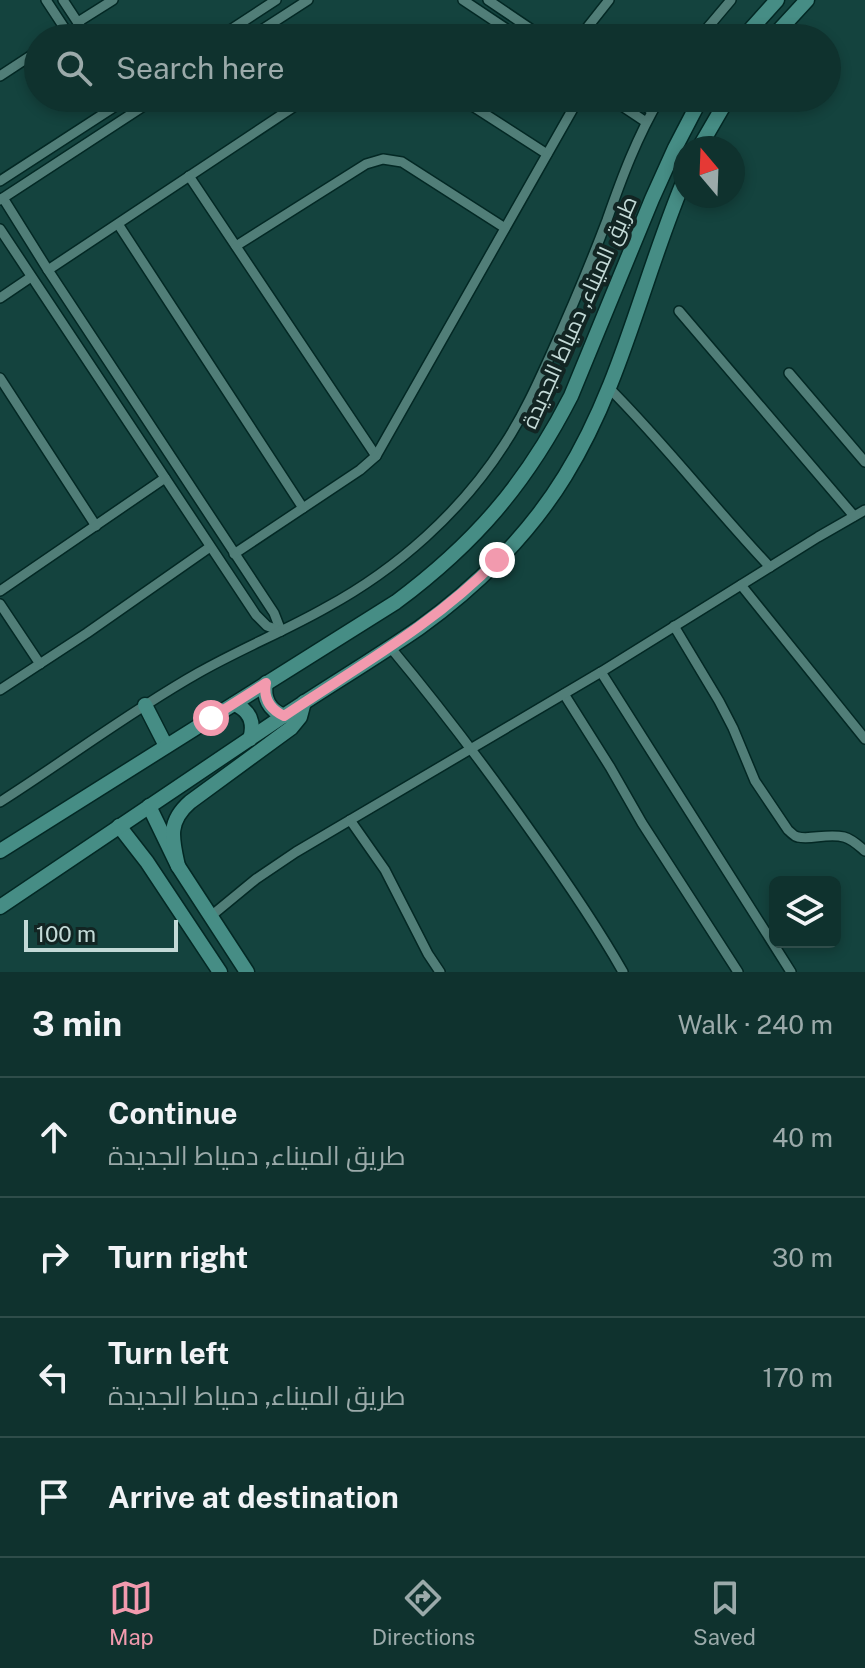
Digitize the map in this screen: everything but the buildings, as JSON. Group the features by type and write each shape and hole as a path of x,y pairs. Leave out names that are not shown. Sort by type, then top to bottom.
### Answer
{"main road":[{"path":"756,24 777,0"},
{"path":"785,24 807,0"},
{"name":"طريق الميناء, دمياط الجديدة","path":"0,851 396,602 457,553 484,525 532,465 553,432 571,396 652,199 694,112"},
{"path":"706,136 720,112"},
{"name":"طريق الميناء, دمياط الجديدة","path":"0,907 54,879 119,826 390,647 483,575 539,513 585,443 609,388 673,208"},
{"path":"266,683 265,695 270,706 284,716"},
{"path":"178,866 172,832 180,812 286,733 300,717 304,702"},
{"path":"234,704 245,710 251,720 250,739"},
{"path":"145,705 166,746"},
{"path":"149,806 178,866 247,972"},
{"path":"119,826 147,862 220,972"},
{"path":"147,862 146,854 151,846 159,843 168,847"}],"street":[{"path":"46,0 62,24"},
{"path":"63,0 78,22 113,0"},
{"path":"239,24 276,0"},
{"path":"271,24 308,0"},
{"path":"463,0 499,24"},
{"path":"488,0 523,24"},
{"path":"590,24 609,0"},
{"path":"711,24 731,0"},
{"path":"0,76 24,60"},
{"path":"0,181 99,112"},
{"path":"135,112 1,199 274,613 281,631"},
{"path":"48,270 286,112"},
{"path":"482,112 547,154"},
{"path":"234,554 360,470 376,456 571,112"},
{"path":"631,112 646,122"},
{"path":"0,802 198,673 360,588 395,563 444,518 485,472 521,418 540,380 624,170 651,112"},
{"path":"236,246 366,164 383,159 402,162 505,228"},
{"path":"189,176 376,456"},
{"path":"118,224 303,508"},
{"path":"0,229 261,621 273,630 281,631"},
{"path":"0,298 31,277"},
{"path":"679,311 854,516"},
{"path":"789,373 865,462"},
{"path":"0,378 96,526"},
{"path":"609,388 638,416 770,567"},
{"path":"0,591 165,478"},
{"path":"211,916 275,866 472,750 865,510"},
{"path":"0,690 210,547"},
{"path":"741,585 865,739"},
{"path":"0,604 40,664"},
{"path":"674,626 726,714 755,781 788,830 799,838 826,834 845,837 865,851"},
{"path":"390,647 472,750 572,890 623,972"},
{"path":"601,672 791,972"},
{"path":"564,694 738,972"},
{"path":"350,820 385,870 440,972"}],"route":[{"path":"211,718 266,683 265,695 270,706 284,716 419,628 497,560"}]}
